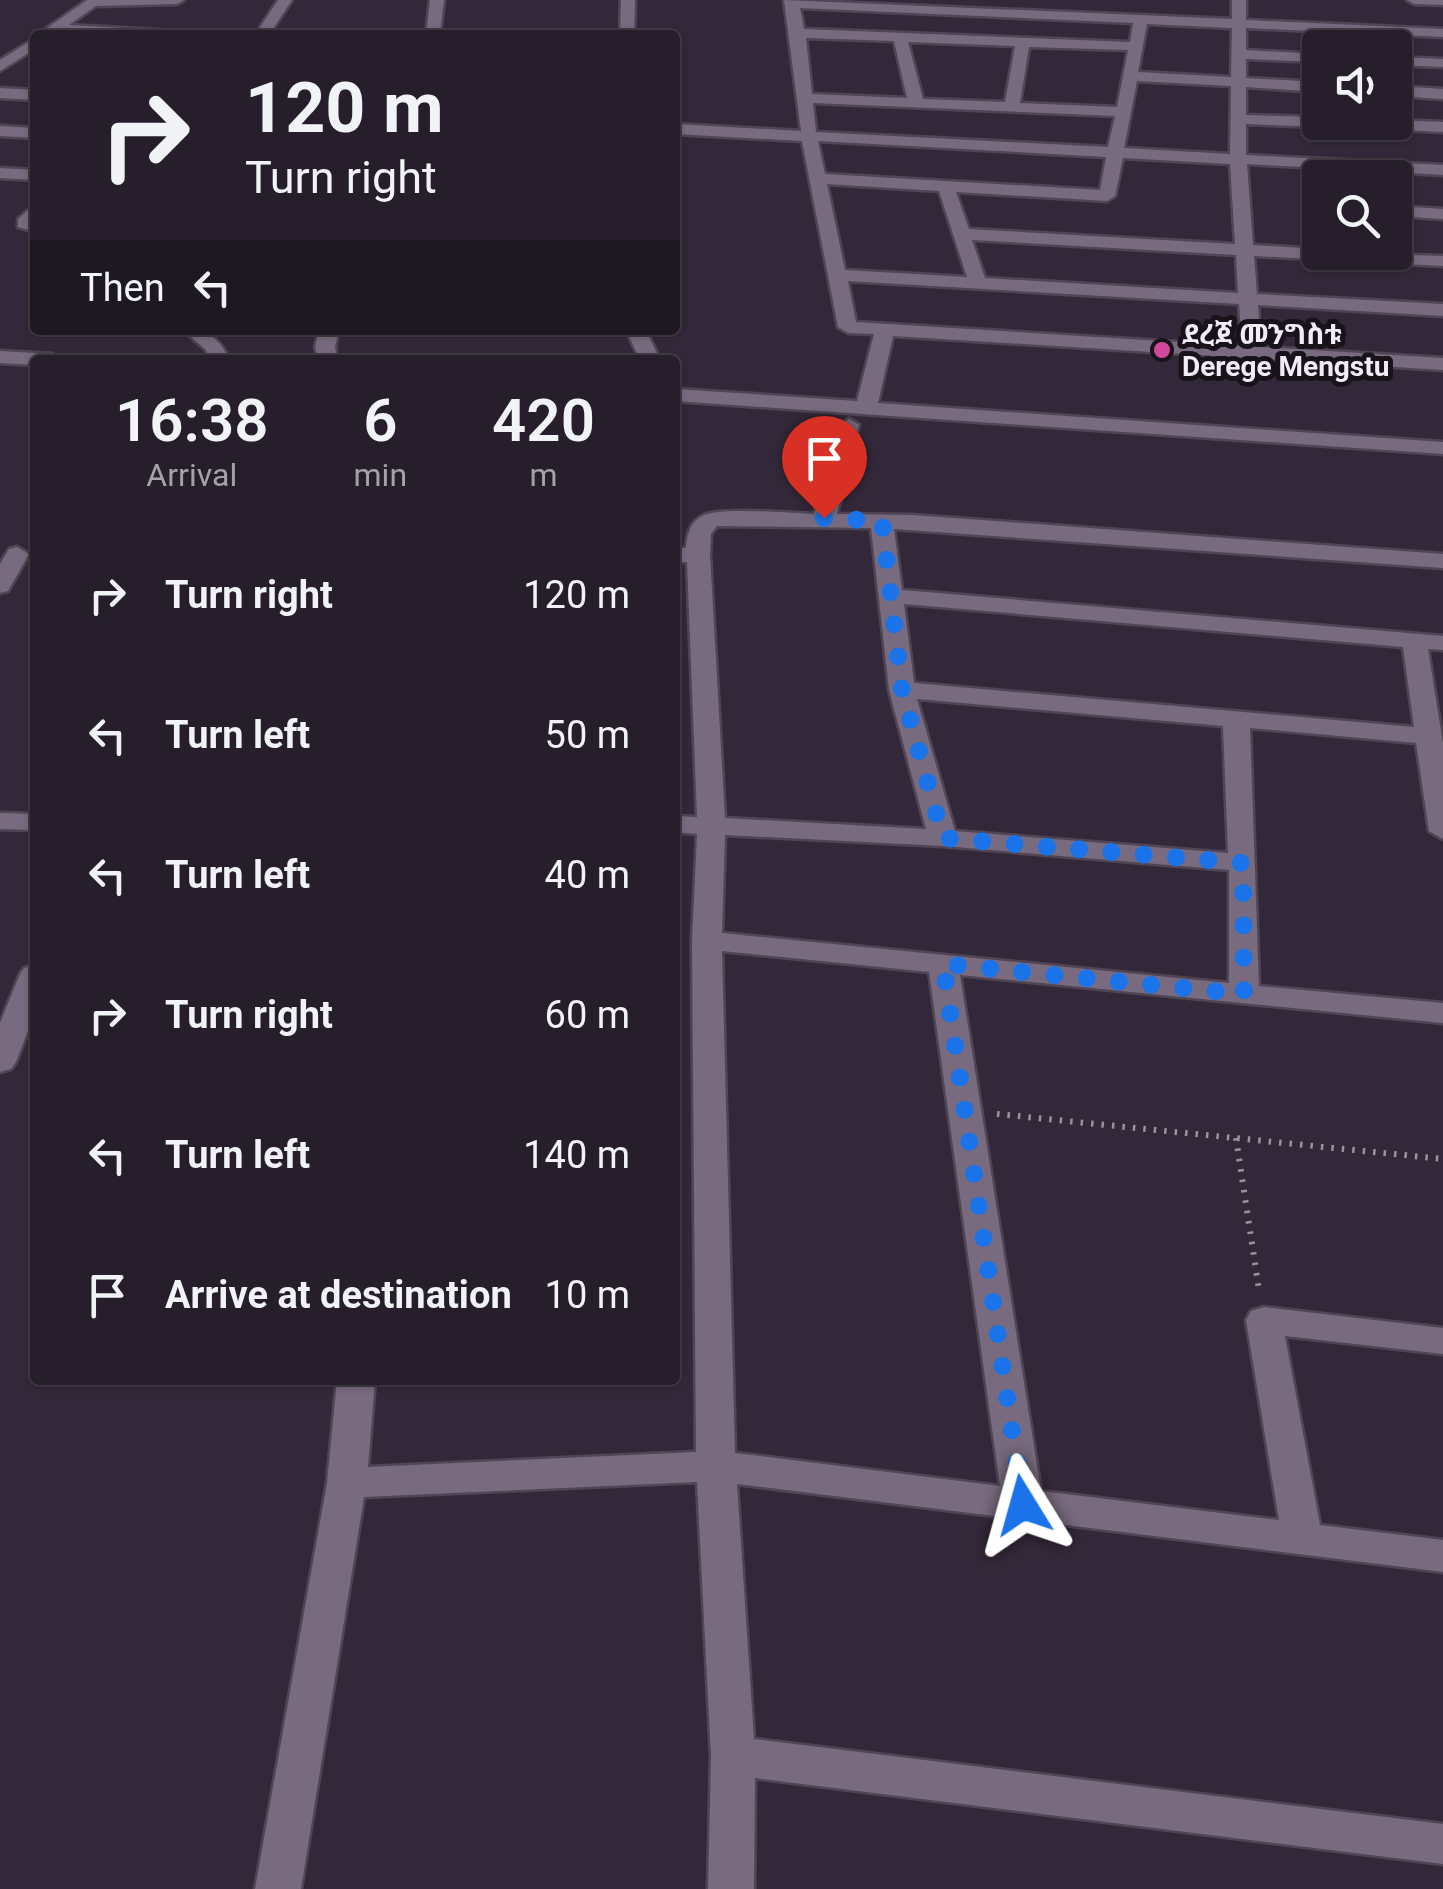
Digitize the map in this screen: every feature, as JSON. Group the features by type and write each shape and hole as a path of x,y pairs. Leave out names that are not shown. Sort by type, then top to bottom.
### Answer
{"street":[{"path":"52,30 93,2 177,0 162,22 72,30"},
{"path":"265,30 285,0"},
{"path":"433,30 436,0"},
{"path":"627,30 628,0"},
{"path":"1240,0 1238,158 1252,352"},
{"path":"1414,0 1443,1"},
{"path":"1412,60 1443,59 1439,33 1141,20 1016,7 791,2 809,136 848,327 1443,364"},
{"path":"1107,219 1133,46 1141,20"},
{"path":"798,33 1133,46"},
{"path":"900,36 916,102"},
{"path":"1012,106 1023,42"},
{"path":"0,68 30,46"},
{"path":"1241,54 1302,57"},
{"path":"14,57 30,58"},
{"path":"1130,76 1302,86"},
{"path":"0,93 30,95"},
{"path":"1412,93 1443,94"},
{"path":"803,98 1126,112"},
{"path":"1238,118 1302,121"},
{"path":"1412,126 1443,127"},
{"path":"680,129 1238,158 1302,165"},
{"path":"0,132 30,133"},
{"path":"1412,170 1443,170"},
{"path":"0,174 30,176"},
{"path":"818,178 946,186 1242,250 1302,252"},
{"path":"946,186 977,282"},
{"path":"1412,212 1443,214"},
{"path":"964,234 1107,219"},
{"path":"1412,258 1443,261"},
{"path":"837,275 1443,310"},
{"path":"866,408 884,329"},
{"path":"199,335 218,355"},
{"path":"0,349 30,357"},
{"path":"0,357 30,359"},
{"path":"680,395 1443,448"},
{"path":"680,414 1443,465"},
{"path":"824,518 849,426"},
{"path":"731,1889 734,1756 716,1466 707,941 711,825 687,555 698,531 713,518 824,518 1443,562"},
{"path":"882,521 902,690 943,838"},
{"path":"0,586 17,554"},
{"path":"890,596 1443,643"},
{"path":"1414,641 1443,831"},
{"path":"902,690 1428,736"},
{"path":"1236,718 1244,994"},
{"path":"0,821 30,822"},
{"path":"680,824 943,838 1243,863"},
{"path":"707,941 1443,1013"},
{"path":"943,964 1023,1505"},
{"path":"0,1062 30,987"},
{"path":"1302,1537 1264,1320 1443,1341"},
{"path":"278,1889 347,1483 356,1385"},
{"path":"347,1483 716,1466 1443,1556"},
{"path":"734,1756 1443,1844"}],"path":[{"path":"967,1111 1443,1160"},
{"path":"1236,1138 1264,1320"}],"place":[{"name":"ደረጀ መንግስቱ Derege Mengstu","path":"1162,350"}],"route":[{"path":"824,518 882,521 885,528 902,690 943,838 1243,863 1244,994 943,964 1023,1505"}]}
